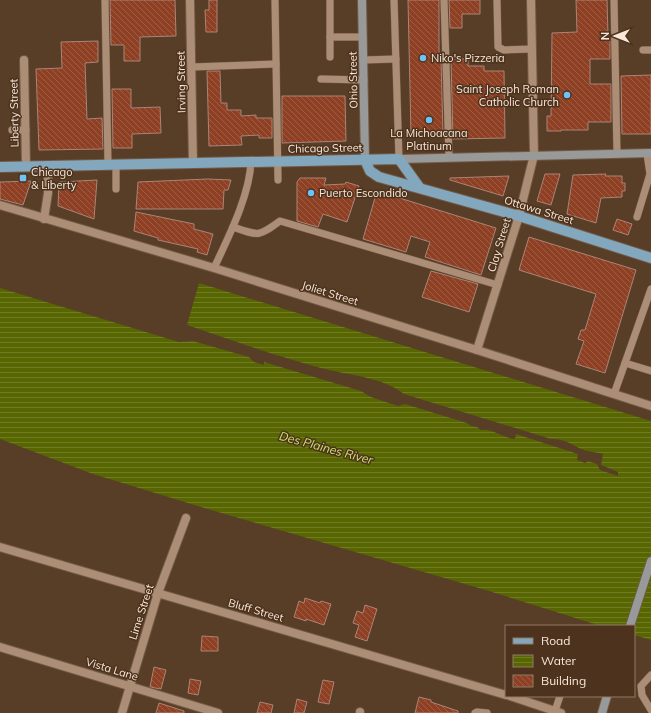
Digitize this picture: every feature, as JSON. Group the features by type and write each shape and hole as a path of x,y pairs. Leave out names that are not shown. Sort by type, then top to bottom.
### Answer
{"main road":[{"name":"Chicago Street","path":"0,167 399,159"},
{"path":"399,159 420,187"},
{"name":"Ottawa Street","path":"365,160 370,171 379,177 420,187 518,216 651,258"}],"street":[{"name":"Irving Street","path":"190,0 193,164"},
{"name":"Ohio Street","path":"362,0 365,160"},
{"name":"Clay Street","path":"477,350 498,285 534,155 531,0"},
{"name":"Liberty Street","path":"24,60 26,166"},
{"name":"Chicago Street","path":"399,159 534,155 649,154"},
{"path":"44,219 48,193 48,166"},
{"name":"Joliet Street","path":"0,205 214,268 651,406"},
{"name":"Lime Street","path":"122,713 158,593 186,518"},
{"name":"Bluff Street","path":"0,547 505,695"},
{"path":"630,625 651,561"},
{"name":"Vista Lane","path":"0,647 218,713"},
{"path":"602,713 608,697"},
{"path":"527,698 542,710 558,712"}],"lane":[{"path":"105,0 112,165 116,189"},
{"path":"275,0 278,180"},
{"path":"330,0 330,57"},
{"path":"394,0 399,159"},
{"path":"444,0 449,157"},
{"path":"497,0 498,47 504,50 532,49"},
{"path":"614,0 617,154"},
{"path":"330,37 363,37"},
{"path":"643,50 651,50"},
{"path":"364,60 396,59"},
{"path":"192,67 276,64"},
{"path":"322,80 364,80"},
{"path":"12,130 26,130"},
{"path":"637,217 650,174 649,154"},
{"path":"214,268 233,227 251,175 251,161"},
{"path":"233,227 252,234 264,233 280,221 498,285"},
{"path":"614,394 651,289"},
{"path":"625,363 651,371"},
{"path":"651,675 641,686 642,695 651,710"},
{"path":"558,712 560,697"},
{"path":"474,713 486,713"}],"water":[{"name":"Des Plaines River","path":"199,283 651,421 651,640 635,635 635,625 598,625 489,591 93,474 0,439 0,288 179,342 193,341 249,357 254,362 264,365 264,362 361,391 371,397 398,406 405,404 467,423 481,430 489,430 515,439 516,434 578,454 577,460 585,463 588,461 597,464 600,470 618,476 618,472 601,465 603,454 584,450 563,440 551,439 404,394 395,388 375,380 304,363 253,348 187,325"}],"building":[{"path":"110,0 175,0 176,36 140,37 140,61 124,61 124,45 111,45"},
{"path":"209,0 217,0 217,32 206,32 205,10 209,10"},
{"path":"408,0 439,0 439,59 441,59 443,135 411,136"},
{"path":"449,0 480,0 480,14 462,14 462,28 450,28"},
{"path":"576,0 607,0 608,35 610,35 610,59 590,59 590,84 611,84 611,122 588,122 588,130 547,131 547,116 551,116 552,33 577,32"},
{"path":"98,41 98,62 85,63 87,119 102,118 103,149 39,150 36,69 62,68 61,42"},
{"path":"451,59 468,59 468,66 484,66 484,71 504,71 505,138 453,139"},
{"path":"207,71 220,71 221,103 227,103 227,110 241,110 241,116 256,115 256,118 272,118 272,138 259,138 259,135 241,136 242,145 209,146"},
{"path":"651,75 651,134 622,134 621,76"},
{"path":"112,89 131,89 131,108 160,107 161,133 132,134 132,148 113,148"},
{"path":"282,96 345,96 346,141 282,143"},
{"path":"545,174 560,174 551,205 537,201"},
{"path":"606,174 605,176 622,176 622,183 625,183 625,191 622,191 622,197 601,198 596,223 567,214 573,175"},
{"path":"509,176 503,196 450,180 450,178"},
{"path":"300,178 326,178 324,185 345,184 346,182 359,186 347,222 323,214 318,227 297,221 297,182"},
{"path":"208,179 231,180 228,190 224,190 223,209 136,209 138,182"},
{"path":"97,180 94,219 58,206 59,182"},
{"path":"31,181 23,205 0,199 0,182"},
{"path":"377,191 496,228 481,275 425,257 430,242 411,236 406,252 363,239"},
{"path":"136,212 194,224 194,229 213,234 207,255 197,252 198,249 158,240 158,238 134,231"},
{"path":"617,219 632,224 628,235 613,230"},
{"path":"529,237 636,270 605,373 576,364 584,341 578,339 581,330 585,330 596,294 519,270"},
{"path":"431,271 478,284 469,312 422,297"},
{"path":"305,598 320,603 321,601 331,604 324,625 294,617 299,601 304,603"},
{"path":"365,605 377,609 367,641 355,637 359,625 353,623 357,611 363,613"},
{"path":"202,636 218,637 218,651 201,651"},
{"path":"154,667 166,670 161,689 150,687"},
{"path":"190,679 201,681 198,695 188,693"},
{"path":"323,680 334,682 329,704 318,702"},
{"path":"419,697 431,700 431,702 458,711 458,713 415,713"},
{"path":"297,699 307,702 304,713 294,713"},
{"path":"260,702 273,705 271,713 257,713"},
{"path":"159,703 184,711 184,713 156,713"}],"place":[{"name":"Niko's Pizzeria","path":"423,58"},
{"name":"Saint Joseph Roman Catholic Church","path":"567,95"},
{"name":"La Michoacana Platinum","path":"429,120"},
{"name":"Chicago & Liberty","path":"23,178"},
{"name":"Puerto Escondido","path":"311,193"}]}
